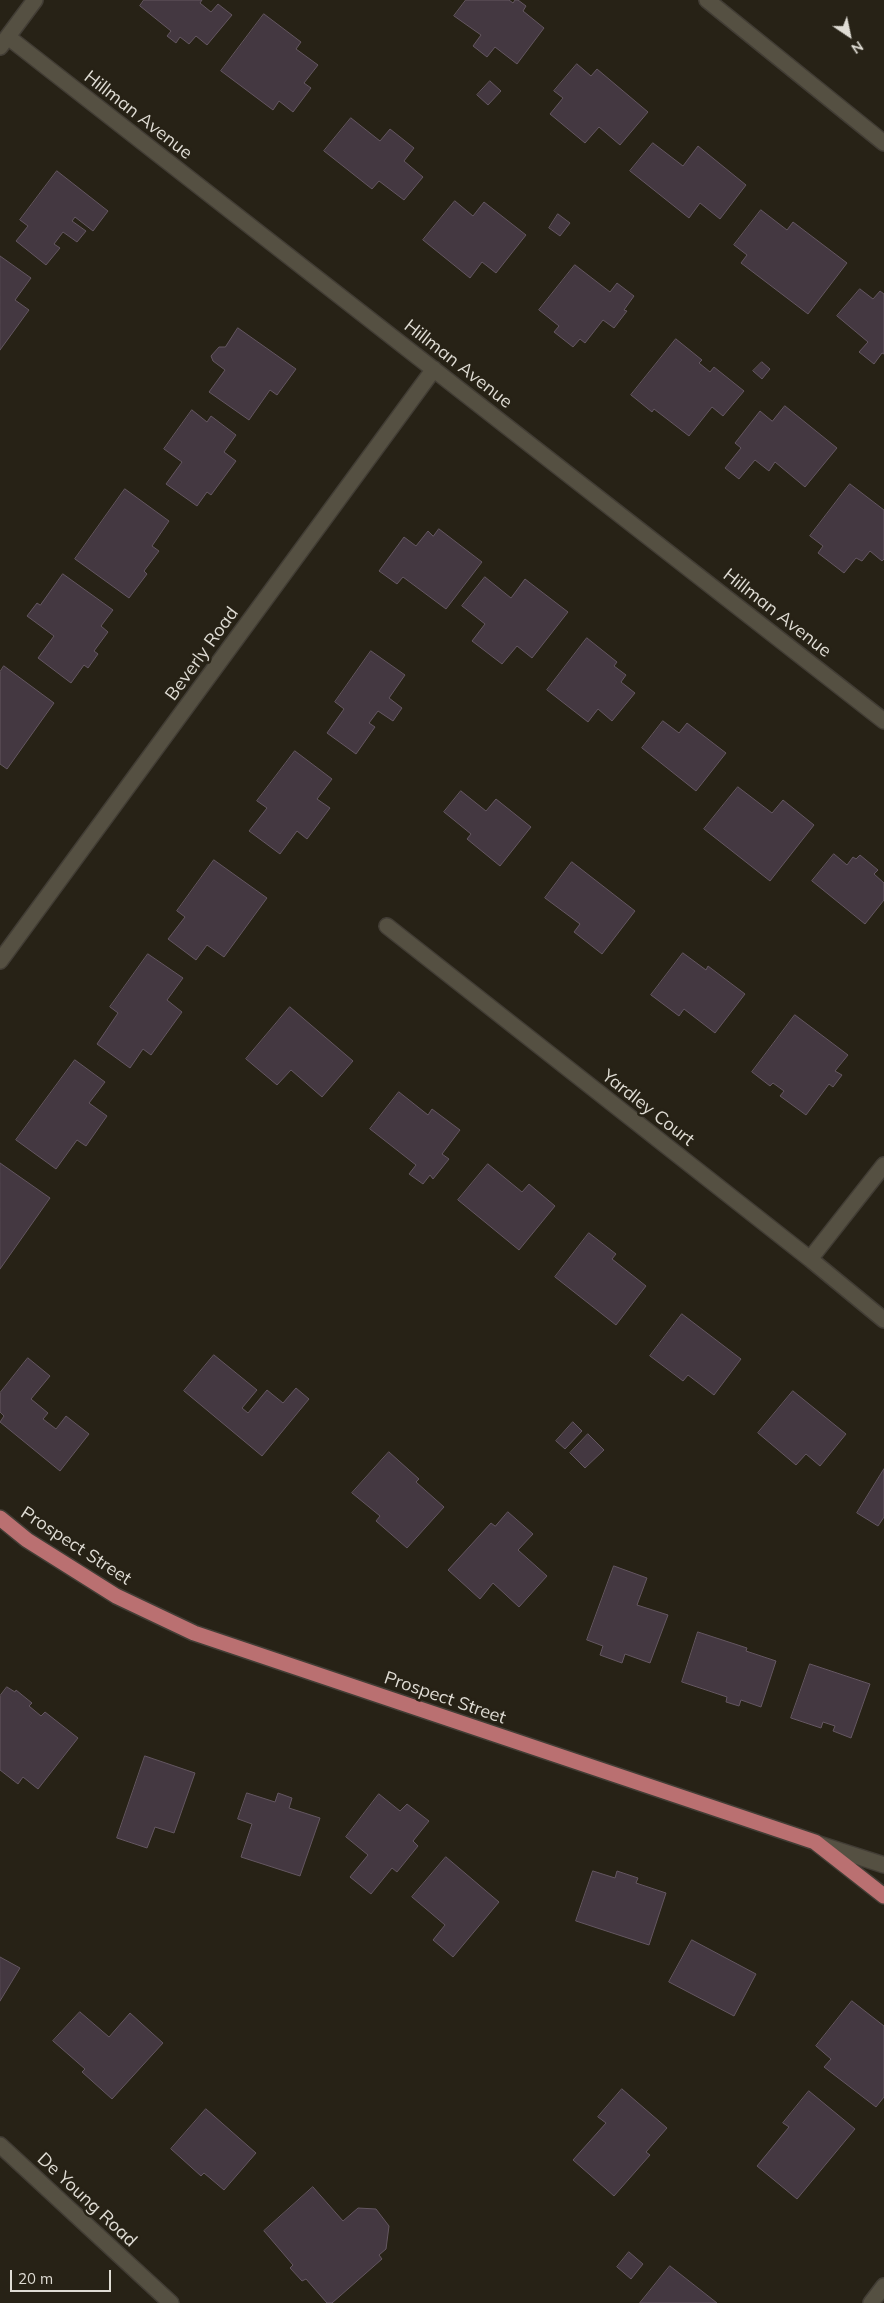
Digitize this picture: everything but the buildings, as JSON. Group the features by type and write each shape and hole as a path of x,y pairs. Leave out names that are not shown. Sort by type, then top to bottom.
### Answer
{"main road":[{"name":"Prospect Street","path":"0,1518 28,1540 116,1596 194,1633 815,1842 884,1896"}],"street":[{"path":"4,42 35,0"},
{"path":"708,0 884,144"},
{"name":"Hillman Avenue","path":"4,42 434,369 884,721"},
{"name":"Beverly Road","path":"0,961 434,369"},
{"name":"Yardley Court","path":"388,926 810,1259 884,1320"},
{"path":"810,1259 884,1164"},
{"path":"815,1842 884,1865"},
{"name":"De Young Road","path":"0,2145 170,2303"},
{"path":"871,2303 884,2286"}]}
